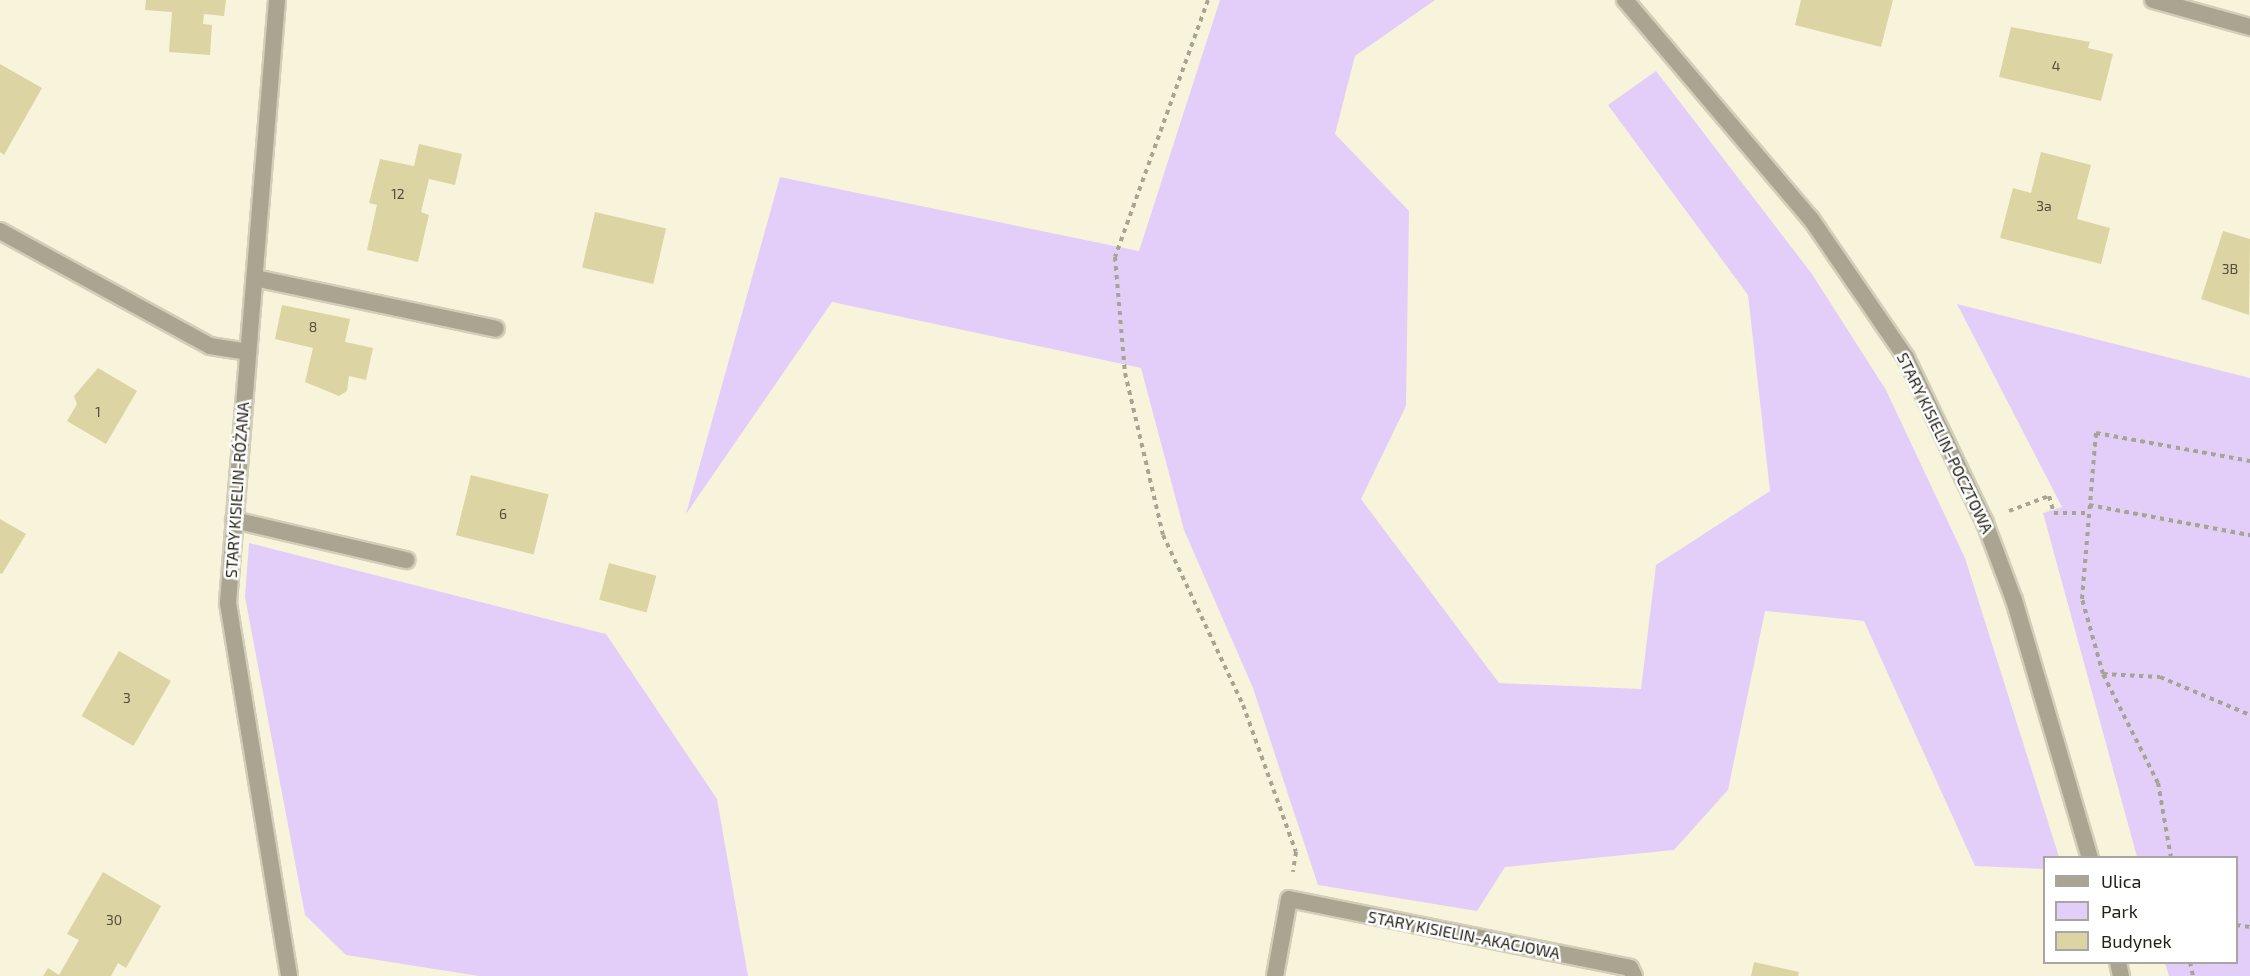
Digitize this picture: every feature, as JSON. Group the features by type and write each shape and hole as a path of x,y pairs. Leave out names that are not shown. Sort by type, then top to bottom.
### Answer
{"street":[{"name":"STARY KISIELIN-RÓŻANA","path":"277,0 234,520 231,634 289,976"},
{"name":"STARY KISIELIN-POCZTOWA","path":"1625,0 1811,219 1906,358 1985,523 2014,600 2089,856"},
{"path":"2153,0 2250,27"},
{"path":"0,231 210,346 248,352"},
{"path":"255,278 496,329"},
{"path":"234,520 406,560"},
{"path":"1275,976 1289,899"},
{"name":"STARY KISIELIN-AKACJOWA","path":"1289,899 1630,968 1634,976"}],"path":[{"path":"1208,0 1115,257 1124,361 1163,535 1243,705 1296,852 1289,899"},
{"path":"2171,856 2158,783 2103,674 2082,599 2096,433 2250,460"},
{"path":"2009,511 2049,496 2054,513 2088,513"},
{"path":"2089,505 2250,535"},
{"path":"2103,674 2160,678 2250,715"}],"green space":[{"path":"1220,0 1435,0 1355,56 1335,134 1409,211 1406,406 1361,499 1499,683 1641,689 1656,565 1770,491 1748,295 1608,105 1656,71 1812,274 1886,390 1965,558 2059,856 2043,856 2043,869 1975,866 1864,621 1765,611 1728,790 1674,850 1505,867 1477,911 1318,885 1253,688 1184,530 1141,368 832,302 686,514 780,177 1139,251"},
{"path":"1957,304 2250,378 2250,976 2169,976 2165,964 2238,964 2238,856 2137,856 2043,513 2062,507"},
{"path":"249,543 606,634 717,799 748,976 479,976 346,955 305,915 245,597"}],"building":[{"path":"146,0 226,0 224,16 204,14 203,24 212,25 210,55 169,52 172,12 145,10"},
{"path":"1801,0 1893,0 1881,47 1795,25"},
{"path":"2011,27 2090,42 2088,48 2113,54 2101,101 1999,77"},
{"path":"0,64 42,88 4,155 0,152"},
{"path":"419,144 462,154 455,185 429,179 421,212 429,215 418,262 367,250 377,205 369,203 380,159 414,166"},
{"path":"2041,152 2091,165 2077,219 2110,228 2101,264 2000,238 2013,188 2031,193"},
{"path":"595,212 666,228 653,284 582,268"},
{"path":"2223,231 2250,239 2249,315 2201,299"},
{"path":"282,305 350,319 345,342 373,348 366,380 349,376 347,391 339,396 305,382 313,348 275,339"},
{"path":"98,368 137,391 106,444 67,421 77,404 74,396"},
{"path":"471,475 549,494 534,555 456,535"},
{"path":"0,519 26,534 2,574 0,573"},
{"path":"609,563 656,576 646,612 599,600"},
{"path":"119,651 171,681 133,746 82,716"},
{"path":"103,872 161,906 126,968 118,963 111,976 43,976 48,968 59,975 79,940 67,934"},
{"path":"1754,962 1799,972 1798,976 1751,976"}]}
